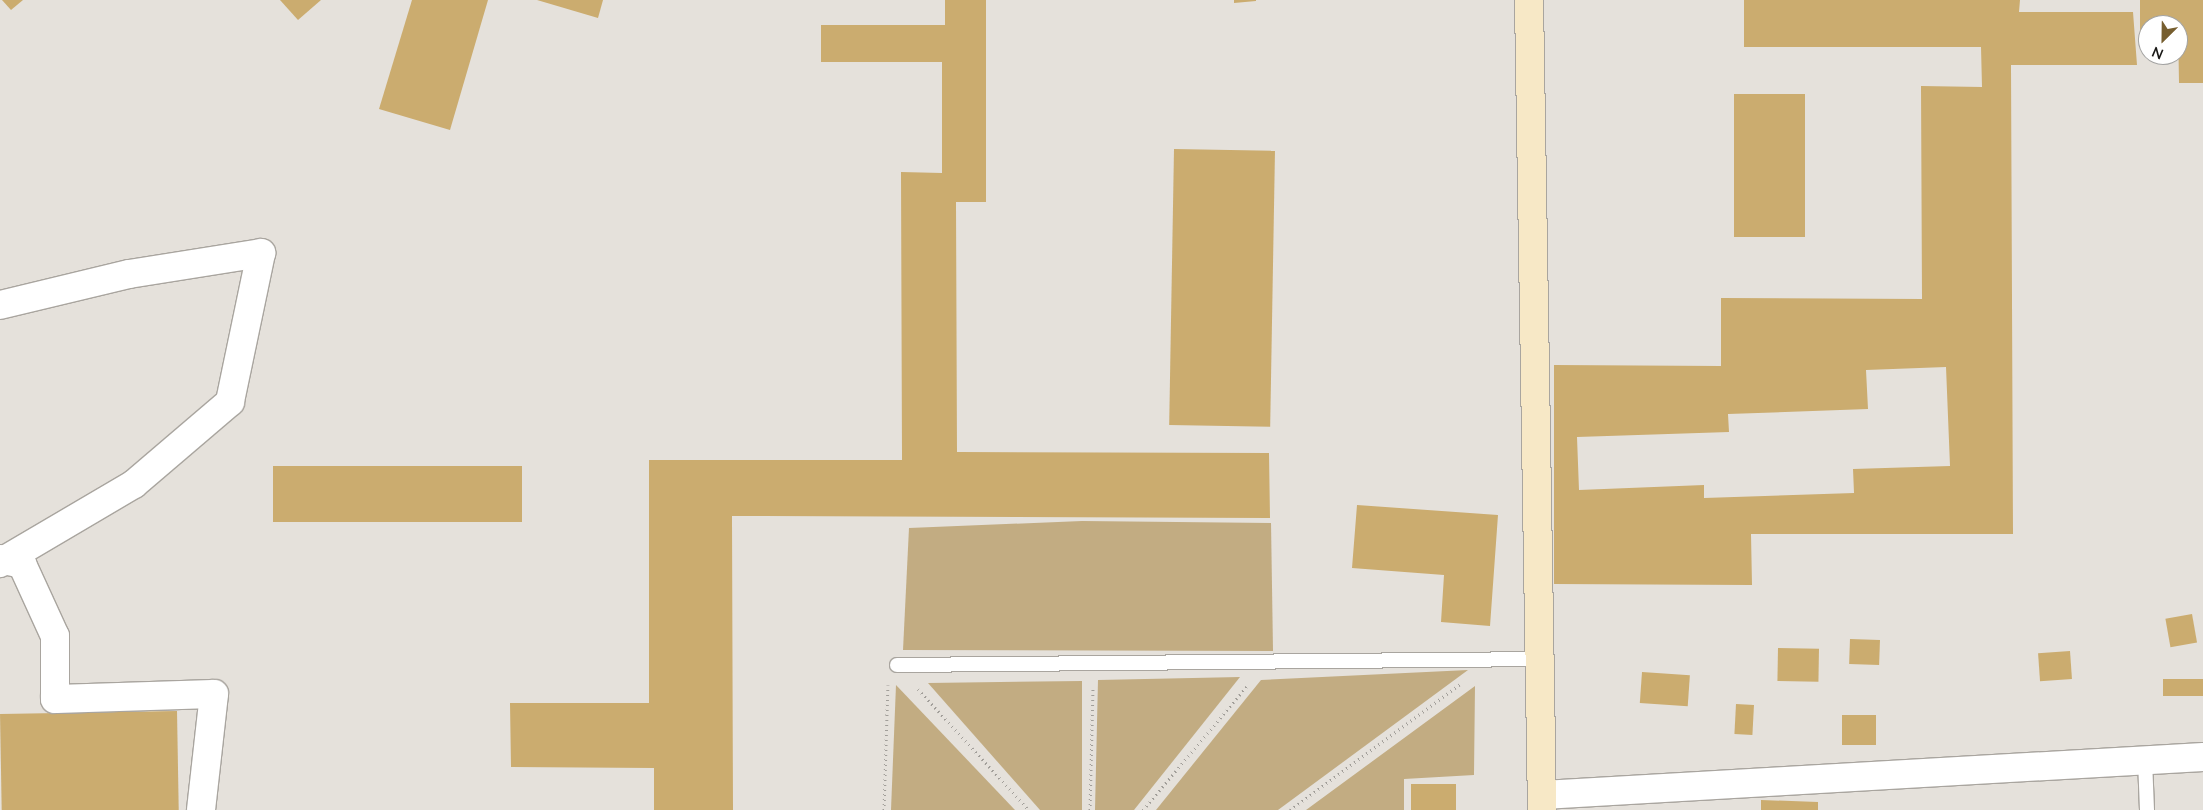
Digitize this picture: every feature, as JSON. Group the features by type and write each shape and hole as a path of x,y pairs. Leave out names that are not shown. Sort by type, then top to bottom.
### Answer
{"street":[{"path":"1529,0 1542,803 2203,757"},
{"path":"0,305 129,274 261,253 230,402 134,484 1,560"},
{"path":"1,560 22,564 55,636 55,699 214,694 201,810"}],"lane":[{"path":"897,666 1540,659"},
{"path":"2145,760 2148,810"}],"path":[{"path":"1290,810 1493,659"},
{"path":"1144,810 1266,663"},
{"path":"1090,810 1093,664"},
{"path":"884,810 888,680 897,666 1029,810"}],"shaded area":[{"path":"1082,521 1271,523 1273,651 903,650 909,528"},
{"path":"1468,670 1278,810 1156,810 1261,680"},
{"path":"1240,677 1134,810 1095,810 1098,680"},
{"path":"1082,681 1082,810 1040,810 928,683"},
{"path":"896,685 1015,810 891,810"},
{"path":"1475,686 1474,775 1404,779 1404,810 1306,810"}],"building":[{"path":"2,0 23,0 11,10"},
{"path":"280,0 321,0 298,20"},
{"path":"412,0 488,0 450,130 379,109"},
{"path":"537,0 603,0 598,18"},
{"path":"945,0 986,0 986,202 956,202 957,452 1269,453 1270,518 732,516 733,810 654,810 654,768 511,767 510,703 649,703 649,460 902,460 901,172 942,173 942,62 821,62 821,25 945,25"},
{"path":"1234,0 1256,0 1256,1 1234,3"},
{"path":"1744,0 2020,0 2019,12 2133,12 2137,65 2011,65 2013,534 1751,534 1752,585 1554,584 1554,365 1721,366 1721,298 1922,299 1921,86 1982,87 1981,47 1744,47","holes":["1946,367 1950,466 1853,469 1854,493 1704,498 1704,485 1579,490 1577,437 1729,432 1728,414 1868,409 1866,370"]},
{"path":"2140,0 2203,0 2203,83 2179,83 2179,65 2188,65 2188,15 2140,15"},
{"path":"1734,94 1805,94 1805,237 1734,237"},
{"path":"1174,149 1275,151 1270,427 1169,425"},
{"path":"273,466 522,466 522,522 273,522"},
{"path":"1357,505 1498,515 1490,626 1441,622 1444,575 1352,568"},
{"path":"2192,614 2197,643 2170,647 2165,619"},
{"path":"1850,639 1880,640 1879,665 1849,664"},
{"path":"1778,648 1819,649 1818,682 1777,681"},
{"path":"2070,651 2072,679 2040,681 2038,653"},
{"path":"1642,672 1690,675 1688,706 1640,703"},
{"path":"2163,679 2203,679 2203,696 2163,696"},
{"path":"1736,704 1754,705 1752,735 1734,734"},
{"path":"177,711 179,810 2,810 0,714"},
{"path":"1842,715 1876,715 1876,745 1842,745"},
{"path":"1411,784 1456,784 1456,810 1411,810"},
{"path":"1761,800 1818,802 1818,810 1761,810"}]}
